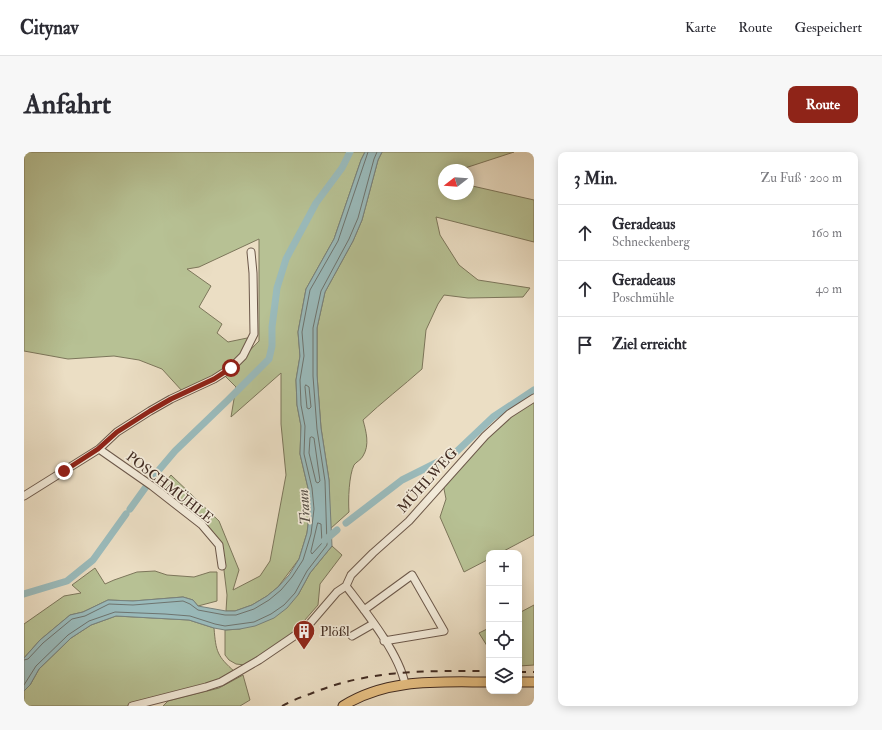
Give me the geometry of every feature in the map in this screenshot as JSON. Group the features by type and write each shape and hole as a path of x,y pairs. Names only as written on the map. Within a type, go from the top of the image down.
{"main road":[{"path":"343,706 360,696 371,692 405,684 486,682"},
{"path":"522,682 534,682"}],"street":[{"path":"24,496 98,449 117,432 171,399 214,379 231,368 243,356 254,334 254,272 251,252"},
{"name":"MÜHLWEG","path":"132,706 221,682 270,653 306,628 337,592 346,586 351,575 409,521 485,436 509,414 534,398"},
{"name":"POSCHMÜHLE","path":"98,449 152,486 202,525 219,545 222,566"},
{"path":"364,610 412,575 444,631 384,641"},
{"path":"346,586 374,624 399,665 405,684"},
{"path":"352,636 374,624"}],"green space":[{"path":"24,152 365,152 334,239 306,289 298,332 300,356 296,380 297,405 301,426 300,454 308,488 310,509 307,533 299,559 278,587 252,605 235,611 226,611 227,595 221,546 196,516 163,485 171,475 219,521 239,570 233,590 260,576 270,561 286,475 281,424 281,373 231,417 236,387 225,376 259,341 259,239 199,267 187,269 211,286 199,307 222,324 217,333 228,342 252,337 242,355 231,367 183,392 162,369 139,360 114,356 68,359 24,351"},
{"path":"382,152 514,152 474,165 438,164 438,200 474,200 474,186 534,200 534,242 436,217 440,235 459,265 478,280 530,288 523,297 468,298 444,295 438,304 426,330 422,369 363,420 367,443 365,452 352,469 349,488 349,512 330,529 329,480 321,428 317,375 317,328 325,292 353,241 362,220 378,160"},
{"path":"534,402 534,535 506,550 486,550 486,561 464,572 440,517 446,499 443,484 493,431 511,416"},
{"path":"332,546 342,555 320,584 318,605 297,629 270,650 245,665 236,664 229,660 225,655 225,630 240,629 298,595 310,573"},
{"path":"95,568 105,584 137,572 155,571 167,575 194,577 210,572 217,572 217,601 198,606 193,600 183,597 133,601 108,600 83,612 70,615 40,640 24,658 24,624 64,596 81,593 72,585"},
{"path":"534,605 534,665 522,666 522,611"},
{"path":"116,616 189,620 214,628 218,653 224,662 235,672 215,683 129,706 24,706 24,691 30,685 39,669 71,638 91,625"},
{"path":"486,630 486,644 479,633"},
{"path":"243,675 250,700 240,706 163,706 168,701 219,688"}],"water":[{"path":"365,152 382,152 378,160 362,220 353,241 325,292 317,328 317,375 321,428 329,480 332,546 310,573 298,595 287,608 274,618 255,626 225,630 189,620 116,616 91,625 71,638 39,669 30,685 24,691 24,658 40,640 70,615 83,612 108,600 133,601 183,597 193,600 198,606 226,611 235,611 252,605 267,596 289,575 299,559 307,533 310,509 308,488 300,454 301,426 297,405 296,380 300,356 298,332 306,289 334,239"}],"waterway":[{"path":"130,509 153,477 175,451 269,359 272,346 272,327 277,288 286,259 316,203 342,168 350,152"},
{"path":"346,523 402,480 454,454 493,417 534,390"},
{"path":"24,594 67,581 93,560 126,514"},
{"path":"324,541 337,530"}],"railway":[{"path":"282,706 332,686 376,676 398,673 486,671"},
{"path":"522,672 534,672"}],"place":[{"name":"Plößl","path":"304,650"}],"route":[{"path":"64,471 98,449 117,432 132,422 171,399 214,379 231,368"}],"water label":[{"name":"Traun","path":"304,507"}]}
